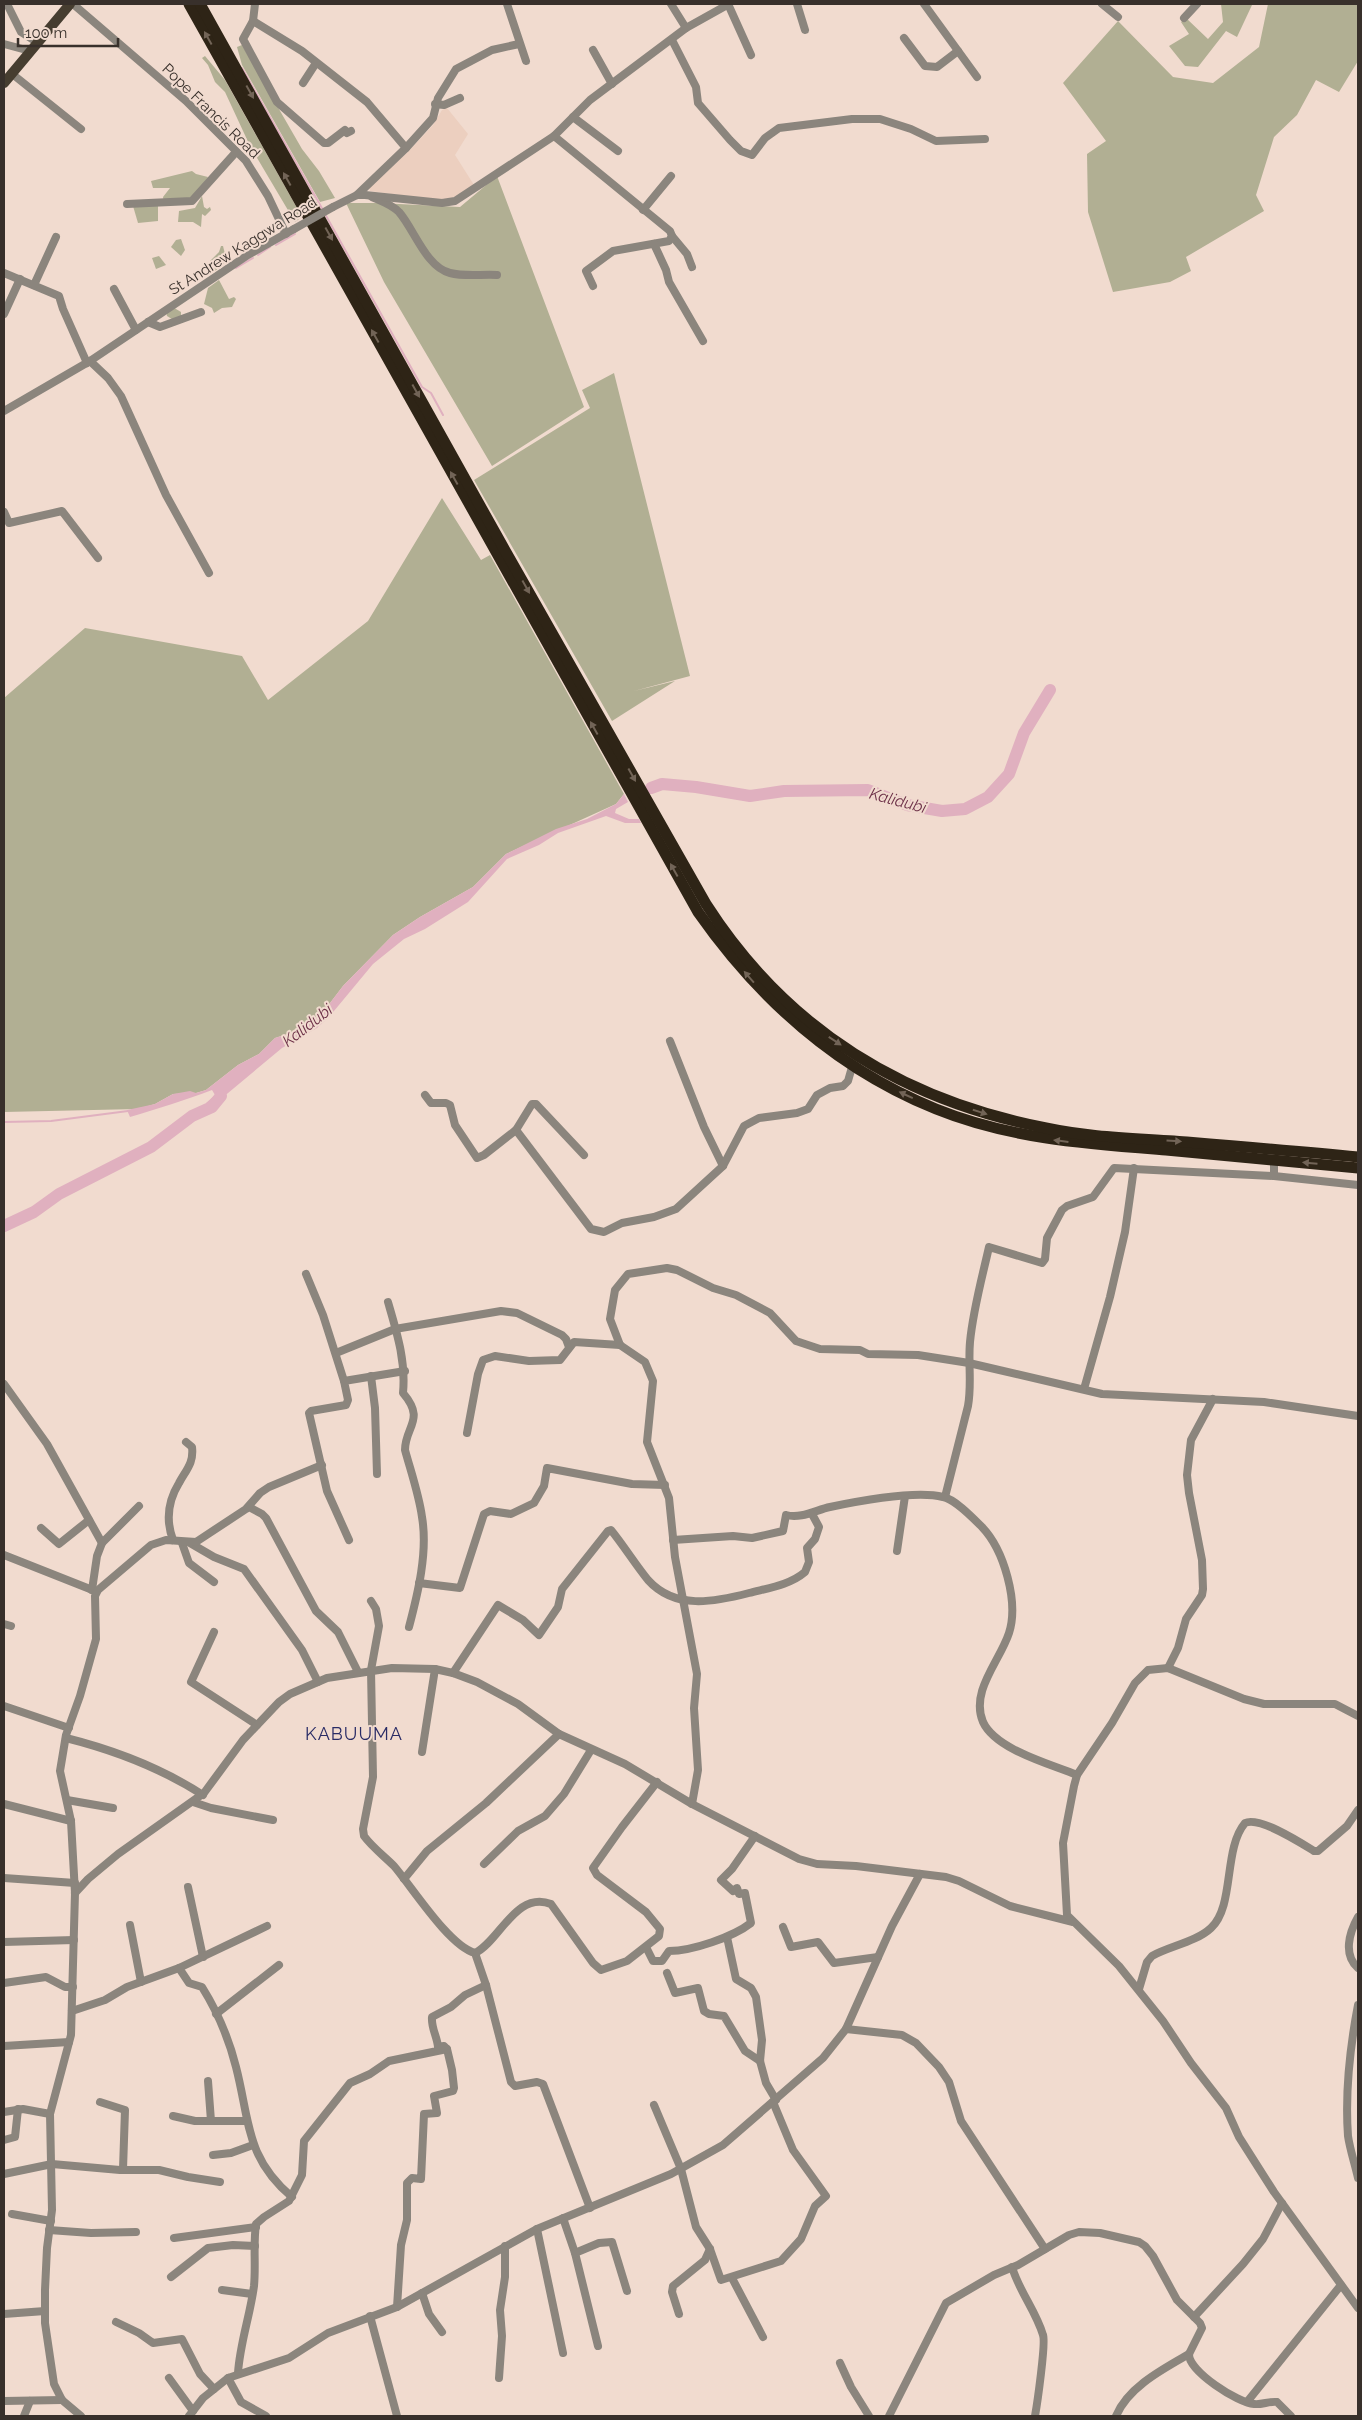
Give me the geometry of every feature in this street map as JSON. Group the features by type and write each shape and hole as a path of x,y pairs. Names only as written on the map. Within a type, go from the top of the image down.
{"highway":[{"path":"189,4 702,908 732,958 756,986 798,1026 852,1067 881,1084 936,1109 1017,1133 1083,1143 1358,1168"},
{"path":"200,4 499,548"},
{"path":"702,908 783,1000 818,1030 882,1070 938,1098 997,1117 1082,1134 1358,1157"}],"main road":[{"path":"4,83 72,4"}],"street":[{"path":"7,4 21,32 38,43"},
{"name":"Pope Francis Road","path":"72,4 186,101 236,152 254,173 286,234"},
{"path":"255,4 253,21 243,38 277,102 324,143 328,144 345,130 347,133 351,131"},
{"path":"506,4 526,61"},
{"path":"671,4 686,28"},
{"path":"361,195 442,203 455,201 554,136 590,100 686,28 728,4 751,55"},
{"path":"798,4 806,30"},
{"path":"924,4 977,77"},
{"path":"1102,4 1118,17"},
{"path":"1184,18 1197,4"},
{"path":"253,21 302,51 367,102 406,148"},
{"path":"904,38 925,66 937,67 958,51"},
{"path":"672,40 696,87 698,102 735,146 752,156 765,138 778,128 852,119 880,119 911,129 936,141 985,139"},
{"path":"4,44 30,51"},
{"name":"St Andrew Kaggwa Road","path":"4,411 88,362 248,255 333,207 361,195 432,118 435,104 456,69 492,50 519,44"},
{"path":"593,50 612,84"},
{"path":"303,83 316,63"},
{"path":"11,74 81,129"},
{"path":"435,104 444,105 460,98"},
{"path":"573,117 618,151"},
{"path":"554,136 670,231 687,254 692,267"},
{"path":"127,204 192,201 236,152"},
{"path":"643,210 671,176"},
{"path":"361,195 391,206 399,212 427,253 449,273 497,275"},
{"path":"593,286 586,271 606,255 613,251 669,241 672,236"},
{"path":"34,285 56,237"},
{"path":"654,244 666,270 669,282 703,341"},
{"path":"4,273 59,296 63,309 88,362 99,368 121,396 162,487 209,573"},
{"path":"4,314 20,280"},
{"path":"114,289 136,330"},
{"path":"148,322 160,328 200,312"},
{"path":"4,512 9,523 62,511 98,558"},
{"path":"670,1041 704,1127 723,1166"},
{"path":"516,1130 591,1229 604,1232 622,1223 654,1217 676,1209 723,1166 744,1126 760,1118 797,1113 808,1109 817,1095 830,1088 843,1086 848,1081 852,1067"},
{"path":"426,1095 431,1103 446,1103 450,1105 459,1133 477,1158 484,1155 516,1130 532,1104 536,1104 584,1155"},
{"path":"1274,1160 1274,1176"},
{"path":"945,1497 968,1406 971,1380 969,1363 970,1339 988,1247 1042,1263 1045,1259 1046,1238 1062,1210 1067,1206 1093,1197 1114,1168 1274,1176 1358,1185"},
{"path":"1084,1389 1110,1297 1125,1232 1134,1168"},
{"path":"620,1345 610,1320 615,1290 628,1274 667,1268 736,1295 770,1313 796,1341 820,1349 860,1350 868,1354 918,1355 969,1363 1102,1394 1283,1403 1358,1416"},
{"path":"306,1274 336,1353 348,1400 346,1405 309,1413 327,1491 349,1540"},
{"path":"388,1302 405,1371 403,1393 411,1403 414,1420 405,1444 405,1450 424,1532 419,1583 409,1627"},
{"path":"336,1353 395,1329 501,1311 516,1314 562,1335 569,1347"},
{"path":"467,1434 478,1374 483,1360 495,1356 529,1361 560,1360 563,1359 574,1342 620,1345 645,1362 653,1382 647,1442 665,1485 671,1510 673,1540 698,1674 694,1708 698,1770 692,1804"},
{"path":"344,1381 405,1371"},
{"path":"371,1376 375,1408 377,1474"},
{"path":"4,1384 47,1444 102,1542"},
{"path":"1168,1668 1178,1648 1183,1625 1202,1596 1202,1560 1187,1475 1191,1440 1213,1400"},
{"path":"173,1540 168,1523 170,1502 177,1485 189,1468 193,1454 192,1447 186,1442"},
{"path":"186,1543 202,1538 249,1507 260,1492 268,1487 322,1465"},
{"path":"419,1583 460,1588 484,1514 490,1512 512,1514 534,1503 544,1486 547,1468 632,1484 665,1485"},
{"path":"673,1540 733,1536 759,1537 783,1531 786,1515 812,1514 828,1508 894,1496 945,1497 970,1515 988,1534 998,1549 1007,1574 1010,1626 982,1691 980,1707 983,1722 1001,1742 1077,1775"},
{"path":"897,1551 905,1496"},
{"path":"81,2416 62,2400 54,2384 47,2341 45,2311 51,2221 52,2164 50,2114 69,2042 73,1987 75,1883 71,1821 60,1771 66,1738 96,1639 94,1591 102,1542 139,1506"},
{"path":"249,1507 266,1518 316,1611 338,1632 358,1672"},
{"path":"454,1673 498,1605 523,1620 540,1634 554,1614 562,1589 612,1530 650,1581 671,1595 685,1601 717,1601 782,1584 801,1576 808,1567 807,1548 815,1539 818,1527 812,1514"},
{"path":"42,1528 59,1544 89,1520"},
{"path":"94,1591 151,1544 173,1540 186,1543 244,1569 302,1650 318,1682"},
{"path":"186,1543 185,1558 214,1582"},
{"path":"4,1555 94,1591"},
{"path":"371,1601 376,1609 379,1626 371,1670 373,1777 363,1832 366,1839 404,1879 446,1930 464,1947 475,1954 486,1985 510,2082 515,2086 537,2082 542,2084 590,2208"},
{"path":"214,1632 191,1682 257,1725"},
{"path":"75,1893 88,1879 118,1854 203,1794 218,1777 243,1740 290,1694 318,1682 358,1672 392,1668 435,1669 454,1673 504,1695 560,1734 591,1750 625,1764 692,1804 799,1859 817,1864 856,1866 959,1881 1010,1906 1073,1922"},
{"path":"1358,1716 1335,1704 1264,1704 1244,1699 1168,1668 1148,1670 1135,1683 1112,1723 1077,1775 1066,1819 1063,1843 1067,1915 1101,1947 1139,1989 1174,2036 1191,2063 1226,2108 1239,2137 1282,2203 1358,2308"},
{"path":"422,1752 435,1669"},
{"path":"4,1706 69,1728"},
{"path":"404,1879 427,1851 486,1803 560,1734"},
{"path":"66,1738 98,1746 177,1778 203,1794"},
{"path":"484,1864 518,1831 545,1816 564,1794 591,1750"},
{"path":"475,1954 517,1911 531,1903 542,1902 550,1904 593,1963 601,1970 627,1961 659,1936 660,1929 646,1912 597,1875 594,1868 622,1827 657,1782"},
{"path":"67,1800 113,1808"},
{"path":"193,1802 211,1808 273,1820"},
{"path":"4,1804 71,1821"},
{"path":"1139,1989 1147,1962 1152,1956 1210,1930 1218,1921 1223,1911 1226,1884 1238,1833 1245,1823 1254,1822 1278,1831 1314,1851 1318,1851 1347,1826 1358,1810"},
{"path":"646,1948 653,1962 662,1961 669,1951 684,1950 727,1937 749,1924 751,1918 745,1894 738,1894 737,1888 733,1891 721,1880 732,1870 755,1836"},
{"path":"168,2378 191,2414 214,2389 228,2378 238,2373 288,2358 328,2334 370,2316 397,2308 537,2229 681,2169 723,2146 823,2058 846,2029 900,1909 920,1874"},
{"path":"4,1878 75,1883"},
{"path":"188,1887 203,1957"},
{"path":"1358,1917 1349,1941 1348,1953 1352,1963 1358,1968"},
{"path":"130,1925 141,1982"},
{"path":"72,2011 105,2000 141,1982 179,1968 267,1926"},
{"path":"783,1927 791,1947 818,1942 834,1963 878,1957"},
{"path":"654,2106 681,2169 696,2227 710,2249 720,2280 776,2264 786,2258 801,2239 815,2206 826,2196 793,2150 766,2082 760,2061 762,2040 756,1997 751,1988 736,1979 727,1937"},
{"path":"4,1942 74,1940"},
{"path":"216,2014 279,1965"},
{"path":"179,1968 189,1983 202,1987 216,2014 236,2067 253,2145 267,2172 292,2197"},
{"path":"667,1973 675,1993 698,1988 704,2011 709,2014 724,2016 745,2051 760,2061"},
{"path":"4,1983 46,1977 65,1987 73,1987"},
{"path":"397,2308 401,2245 407,2220 407,2183 412,2178 421,2179 424,2114 437,2113 434,2096 452,2091 454,2088 447,2049 444,2046 438,2047 438,2040 431,2026 432,2017 451,2007 465,1995 486,1985"},
{"path":"1358,2005 1348,2136 1358,2178"},
{"path":"846,2029 902,2035 916,2043 939,2067 948,2082 961,2121 1045,2249"},
{"path":"4,2046 69,2042"},
{"path":"238,2373 240,2349 252,2294 256,2227 260,2220 286,2204 292,2197 302,2175 304,2140 350,2083 370,2074 389,2061 447,2049"},
{"path":"208,2081 211,2122"},
{"path":"100,2102 125,2110 123,2169"},
{"path":"4,2112 18,2109 50,2114"},
{"path":"4,2140 15,2137 18,2109"},
{"path":"173,2116 211,2122 247,2121"},
{"path":"213,2155 231,2153 253,2145"},
{"path":"4,2174 52,2164 159,2170 220,2182"},
{"path":"1194,2317 1243,2264 1263,2238 1282,2203"},
{"path":"12,2214 51,2221"},
{"path":"563,2218 575,2253 598,2346"},
{"path":"174,2238 256,2227"},
{"path":"537,2229 563,2353"},
{"path":"50,2230 92,2233 136,2232"},
{"path":"889,2416 946,2304 994,2275 1069,2235 1079,2232 1100,2233 1139,2242 1153,2256 1177,2300 1202,2328 1189,2354 1149,2378 1122,2404 1116,2416"},
{"path":"575,2253 599,2243 612,2242 628,2291"},
{"path":"171,2277 208,2248 233,2245 255,2246"},
{"path":"500,2378 502,2336 500,2310 505,2277 505,2246"},
{"path":"679,2314 674,2299 673,2286 705,2260 710,2249"},
{"path":"1012,2267 1017,2283 1036,2318 1044,2341 1035,2416"},
{"path":"732,2278 763,2337"},
{"path":"1247,2402 1341,2284"},
{"path":"222,2290 252,2294"},
{"path":"422,2293 429,2314 442,2332"},
{"path":"4,2314 45,2311"},
{"path":"370,2316 397,2416"},
{"path":"116,2322 139,2332 153,2343 182,2339 200,2374 214,2389"},
{"path":"1189,2354 1192,2364 1237,2400 1277,2402 1291,2416"},
{"path":"840,2363 851,2388 869,2416"},
{"path":"228,2378 241,2402 266,2416"},
{"path":"4,2401 62,2400"},
{"path":"24,2416 30,2401"}],"shaded area":[{"path":"1221,4 1252,5 1237,37 1226,31 1198,67 1185,66 1169,46 1189,34 1181,22 1186,18 1208,39 1223,22"},
{"path":"1268,4 1358,4 1358,61 1339,92 1316,80 1297,115 1274,137 1256,195 1264,211 1186,257 1191,271 1170,282 1113,292 1088,212 1087,154 1106,141 1063,83 1118,21 1173,77 1213,83 1259,47"},
{"path":"242,45 302,149 319,171 335,198 320,202 242,65 237,47"},
{"path":"205,56 225,80 302,217 295,222 250,146 225,92 215,82 208,65 202,58"},
{"path":"447,108 468,134 455,155 474,185 461,195 441,201 370,191 369,188 409,151 433,125 442,110"},
{"path":"192,171 208,177 192,201 164,203 163,197 170,188 153,188 151,181"},
{"path":"497,176 584,407 492,466 384,282 346,203 460,207"},
{"path":"202,196 204,207 207,209 210,207 211,210 205,216 202,214 201,227 193,222 178,222 179,211 195,208"},
{"path":"133,206 158,206 158,221 138,223"},
{"path":"181,239 185,250 181,256 171,247 176,240"},
{"path":"221,246 223,246 225,254 229,256 229,259 215,271 211,267 210,261 219,252"},
{"path":"159,256 166,265 156,269 152,258"},
{"path":"219,280 229,299 234,297 236,299 232,307 222,308 214,313 212,308 204,304 208,288"},
{"path":"171,306 181,312 181,318 175,321 167,316 166,310"},
{"path":"614,373 690,676 634,691 675,681 612,721 474,480 590,408 582,390"},
{"path":"442,498 481,560 490,555 624,794 616,804 506,854 473,887 420,917 393,935 343,986 327,1007 303,1029 275,1038 259,1054 238,1065 206,1090 196,1093 173,1094 155,1104 138,1109 4,1112 4,698 85,628 242,656 268,700 368,621"},
{"path":"624,794 628,802 616,809 615,813 629,819 639,819 641,823 625,823 606,816 558,833 539,845 507,859 468,902 425,929 404,939 373,964 329,1017 317,1028 282,1048 210,1108 206,1103 215,1095 212,1090 130,1117 127,1110 155,1104 173,1094 190,1091 196,1093 206,1090 238,1065 259,1054 275,1038 303,1029 327,1007 343,986 393,935 420,917 473,887 506,854 556,829 587,819 616,804"}],"waterway":[{"path":"242,68 323,210"},
{"path":"325,214 422,387 431,393 443,415"},
{"path":"276,245 295,234"},
{"path":"258,255 270,247"},
{"path":"236,268 253,258"},
{"name":"Kalidubi","path":"651,788 662,784 696,787 750,796 784,791 868,790 907,805 942,811 965,809 988,797 1009,774 1024,733 1050,690"},
{"name":"Kalidubi","path":"4,1226 34,1212 59,1194 151,1147 192,1116 212,1107 221,1096"},
{"path":"4,1122 51,1121 128,1111"}],"district":[{"name":"KABUUMA","path":"354,1734"}]}
